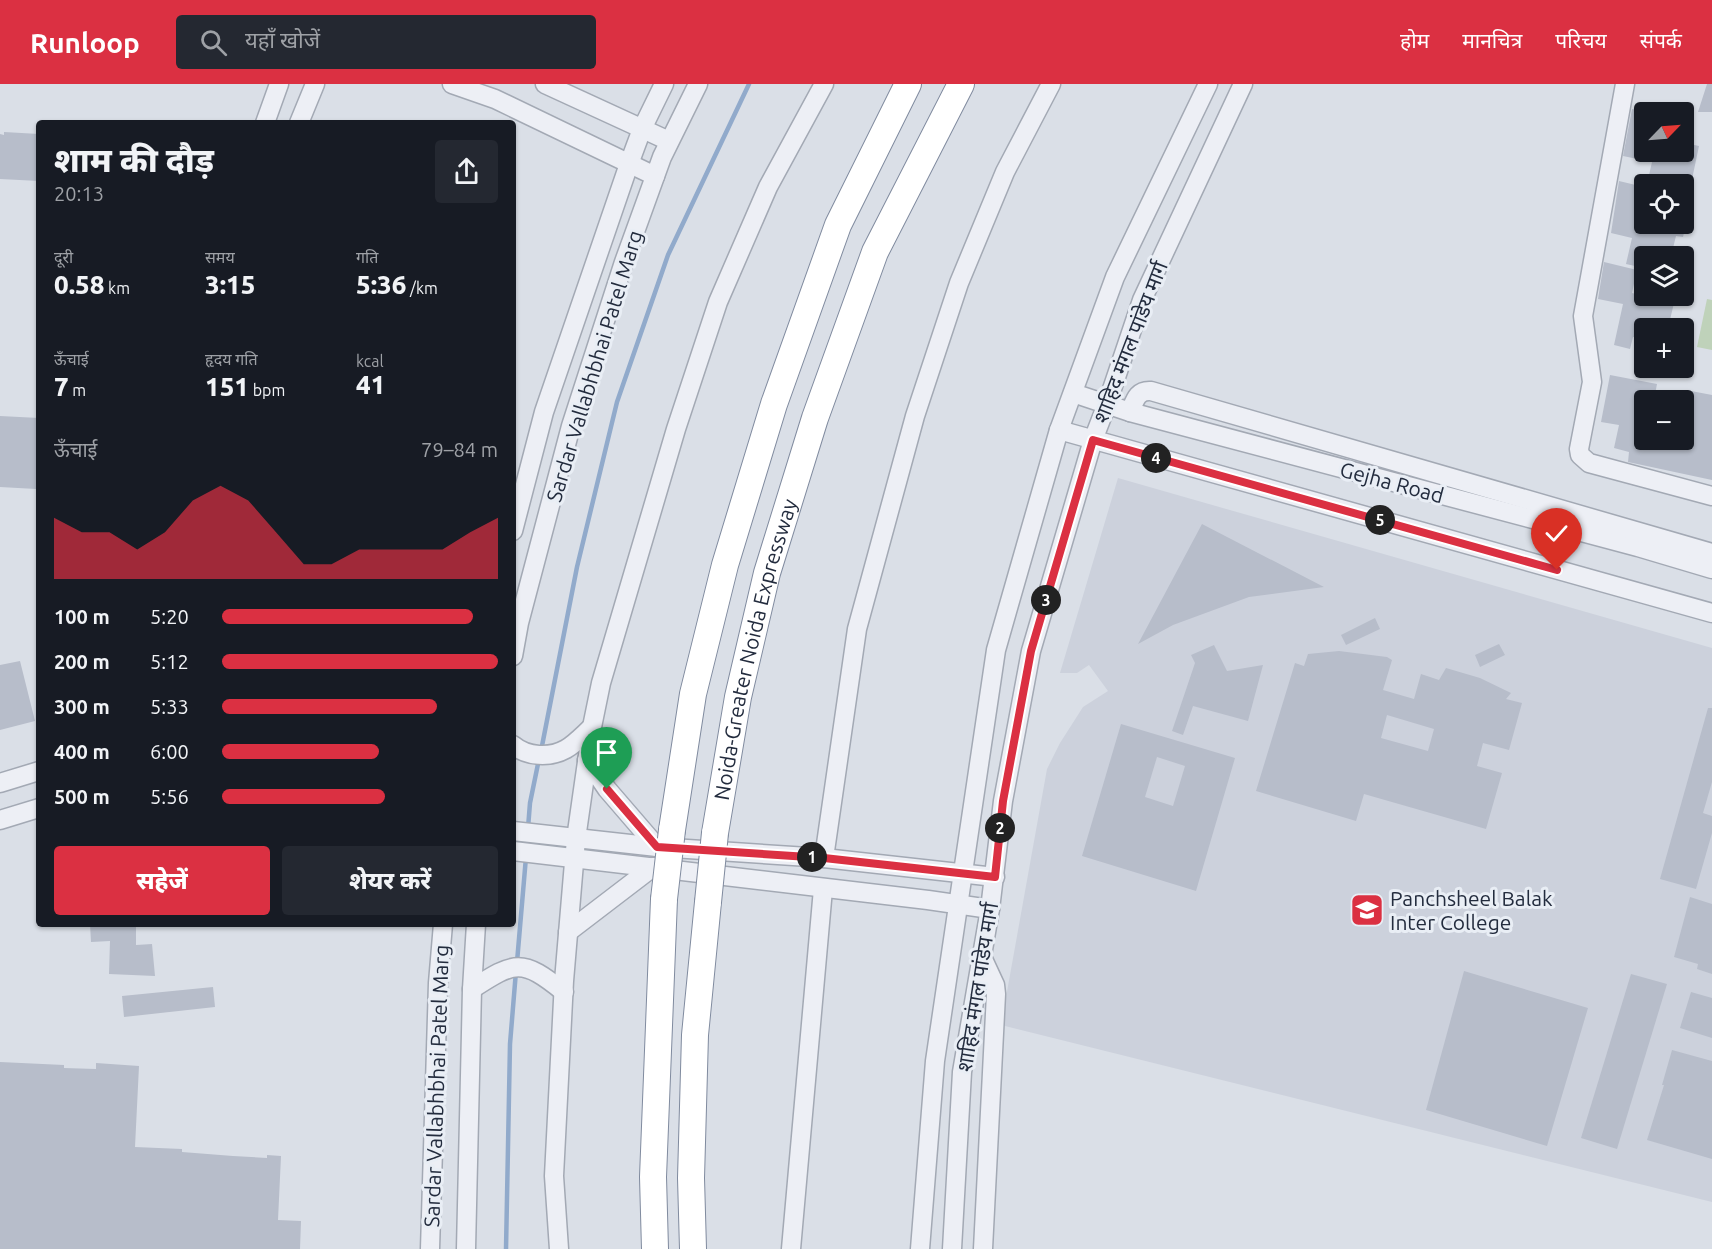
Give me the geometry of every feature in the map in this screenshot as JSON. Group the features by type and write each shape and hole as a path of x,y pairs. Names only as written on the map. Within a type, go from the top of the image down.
{"highway":[{"name":"Noida-Greater Noida Expressway","path":"655,1249 653,1165 664,899 664,838 693,694 725,565 774,404 838,225 908,84"},
{"name":"Noida-Greater Noida Expressway","path":"693,1249 691,1178 695,1035 715,833 738,697 767,573 815,417 875,252 961,84"}],"street":[{"path":"266,120 279,84"},
{"path":"300,120 315,84"},
{"path":"452,84 495,99 655,176"},
{"path":"545,84 669,141"},
{"name":"Sardar Vallabhbhai Patel Marg","path":"516,519 544,412 629,164 642,129 664,84"},
{"name":"Sardar Vallabhbhai Patel Marg","path":"516,640 571,426 624,262 669,141 698,84"},
{"path":"559,1249 554,1176 568,932 576,839 592,727 601,683 676,429 718,302 768,187 824,84"},
{"path":"824,858 857,629 915,416 959,283 1005,172 1051,84"},
{"path":"920,1249 935,1061 996,650 1059,430 1115,277 1208,84"},
{"name":"शाहिद मंगल पांडेय मार्ग","path":"952,1249 963,1072 995,877 1003,801 1031,651 1093,440 1142,300 1243,84"},
{"path":"1625,84 1583,316 1592,382 1579,449 1580,455 1589,463 1712,496"},
{"path":"1130,412 1140,392 1151,391 1712,553"},
{"name":"Gejha Road","path":"1073,393 1130,412 1638,547 1712,569"},
{"name":"Gejha Road","path":"1059,430 1712,613"},
{"path":"1446,496 1452,478"},
{"path":"518,748 546,756 566,749 592,727"},
{"path":"587,760 607,789 664,838"},
{"path":"0,783 36,772"},
{"path":"0,820 36,809"},
{"path":"516,831 576,839 664,838 995,877"},
{"path":"516,851 990,909"},
{"path":"568,932 653,867"},
{"path":"791,1249 823,889"},
{"name":"Sardar Vallabhbhai Patel Marg","path":"430,1249 438,983 443,927"},
{"name":"Sardar Vallabhbhai Patel Marg","path":"466,1249 471,989 476,927"},
{"path":"982,957 995,985 996,994 983,1249"},
{"path":"471,989 499,971 524,966 542,974 564,992"}],"shaded area":[{"name":"Panchsheel Balak Inter College","path":"1118,478 1712,648 1712,1202 1001,1025 1047,769 1060,743 1083,707 1108,691 1089,665 1077,673 1060,673"}],"green space":[{"path":"1707,299 1712,300 1712,350 1697,347"}],"building":[{"path":"1707,84 1712,84 1712,112 1698,112"},
{"path":"1632,109 1634,109 1634,158 1623,156"},
{"path":"4,132 36,134 36,181 0,179 0,134 4,135"},
{"path":"1694,145 1699,146 1693,174 1649,174 1652,162 1694,162"},
{"path":"1619,181 1634,185 1634,234 1684,234 1683,237 1676,236 1674,246 1634,246 1634,266 1626,264 1632,238 1611,233"},
{"path":"1604,262 1634,269 1632,293 1634,293 1634,306 1673,306 1670,318 1634,318 1634,337 1630,349 1614,345 1623,304 1598,299"},
{"path":"1610,375 1657,384 1656,390 1634,390 1634,450 1694,450 1694,392 1712,395 1712,480 1628,462 1629,452 1614,448 1619,425 1601,422"},
{"path":"0,416 36,418 36,489 0,487"},
{"path":"1202,524 1324,587 1249,597 1173,625 1138,644"},
{"path":"1375,618 1380,629 1346,645 1341,635"},
{"path":"1499,644 1505,655 1480,667 1475,655"},
{"path":"1214,645 1227,671 1263,665 1248,721 1193,706 1183,735 1172,731 1195,663 1191,655"},
{"path":"1339,651 1387,657 1392,660 1383,690 1414,699 1421,674 1439,680 1446,668 1480,678 1511,693 1506,699 1522,703 1509,750 1483,743 1477,766 1502,773 1486,829 1364,794 1356,821 1256,791 1295,663 1304,666 1308,654","holes":["1387,715 1434,729 1428,751 1381,738"]},
{"path":"20,661 35,721 0,730 0,665"},
{"path":"1708,708 1712,708 1712,782 1703,813 1712,816 1712,833 1696,889 1660,879"},
{"path":"1121,724 1235,758 1196,891 1082,856","holes":["1157,757 1185,766 1173,806 1145,797"]},
{"path":"1690,897 1712,904 1712,974 1697,969 1698,964 1674,957"},
{"path":"90,927 136,927 136,945 152,944 155,976 109,974 110,941 91,942"},
{"path":"1464,971 1588,1008 1547,1146 1426,1110"},
{"path":"1631,974 1667,984 1617,1149 1581,1138"},
{"path":"213,987 215,1007 124,1017 122,996"},
{"path":"1691,992 1712,998 1712,1038 1680,1028"},
{"path":"1672,1050 1712,1061 1712,1159 1647,1140"},
{"path":"0,1062 96,1069 96,1063 139,1066 135,1147 182,1149 182,1152 233,1156 267,1158 267,1155 281,1156 278,1220 301,1221 300,1249 0,1249"}],"waterway":[{"path":"541,751 577,567 617,402 668,255 749,84"},
{"path":"528,828 530,803 539,759"},
{"path":"517,962 526,857"},
{"path":"506,1249 510,1044 516,971"}],"place":[{"name":"Panchsheel Balak Inter College","path":"1367,910"}],"route":[{"path":"607,789 657,847 824,858 995,877 1003,801 1031,651 1093,440 1557,570"}]}
